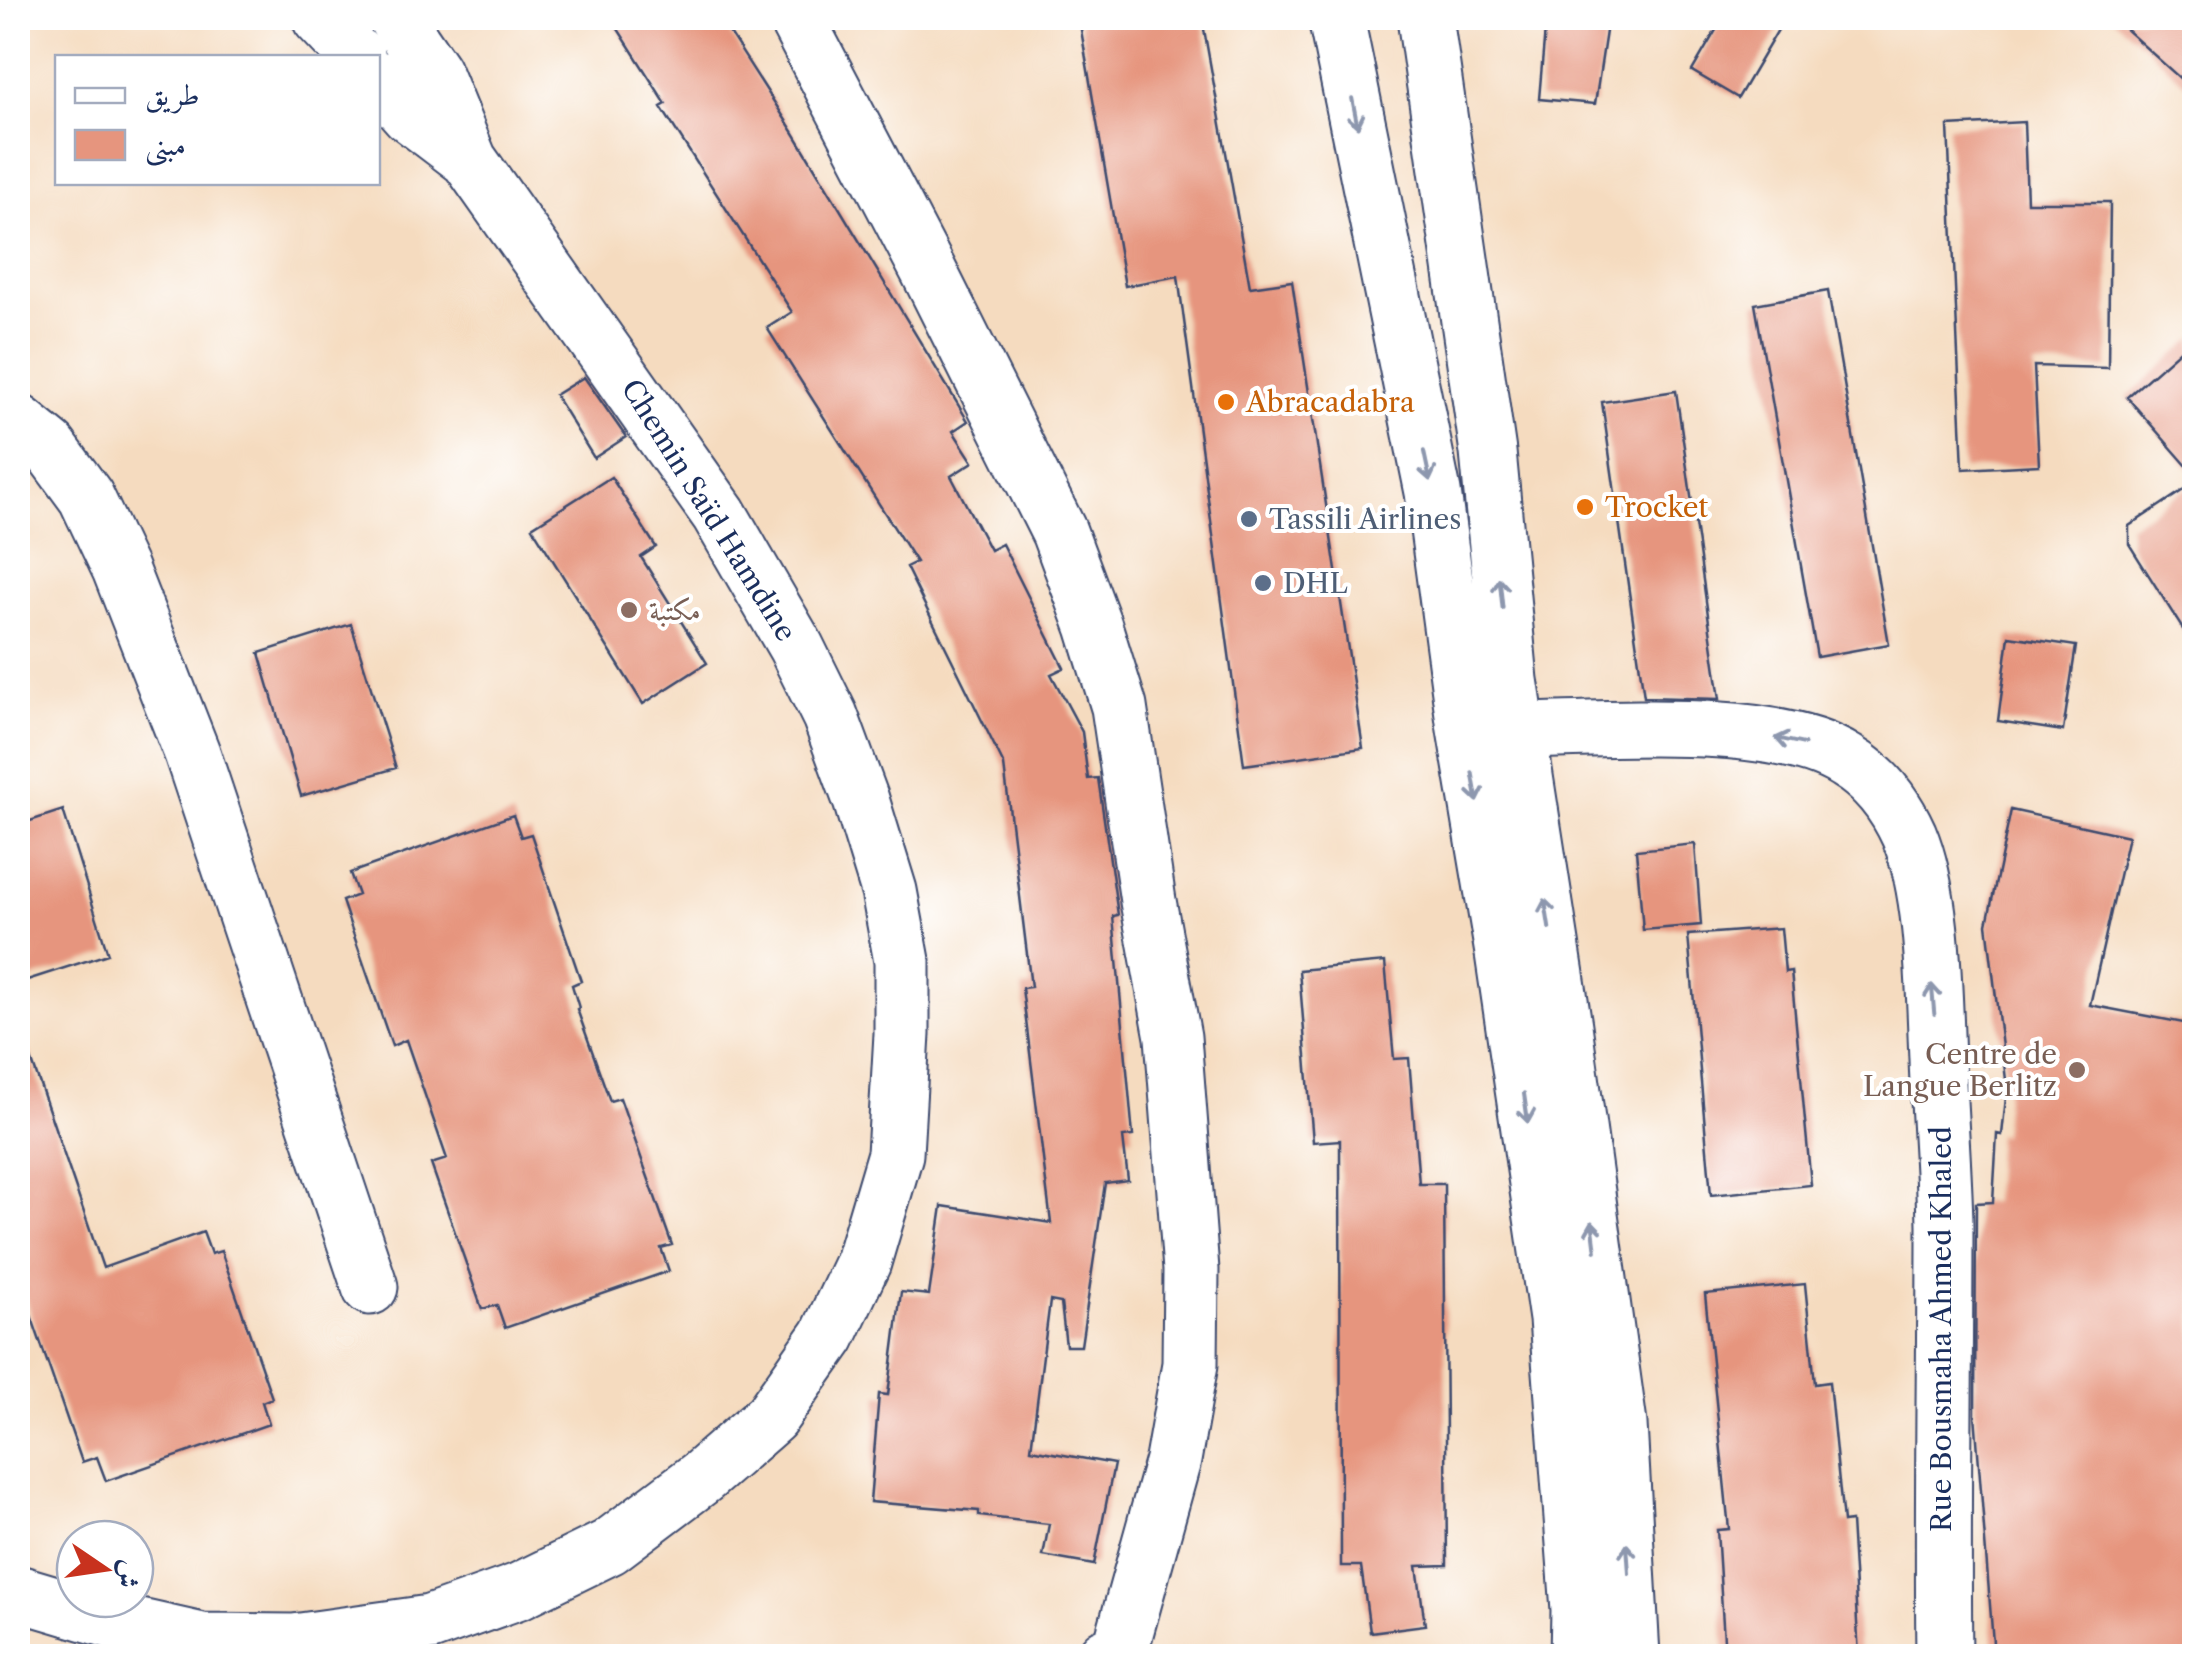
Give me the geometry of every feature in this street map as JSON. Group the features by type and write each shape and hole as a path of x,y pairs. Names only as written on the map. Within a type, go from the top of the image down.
{"main road":[{"path":"320,18 355,55"},
{"path":"396,18 433,72 470,160"},
{"path":"796,18 1050,515 1094,626 1119,708 1173,1037 1191,1270 1190,1364 1173,1460 1120,1652 1106,1656"},
{"path":"1336,18 1433,492 1465,729 1509,992 1557,1320 1578,1656"},
{"path":"1425,18 1488,452 1510,680 1586,1174 1618,1424 1632,1656"},
{"path":"380,81 409,114 470,160"},
{"name":"Chemin Saïd Hamdine","path":"18,1593 109,1620 202,1641 294,1642 430,1623 520,1591 610,1546 702,1477 771,1418 828,1336 863,1262 895,1154 902,961 889,891 862,800 830,716 796,647 718,514 470,160"},
{"path":"18,422 50,448 86,498 120,568 192,754 370,1287"},
{"name":"Rue Bousmaha Ahmed Khaled","path":"1518,732 1686,728 1799,742 1846,760 1887,795 1910,836 1924,892 1944,1203 1944,1656"}],"building":[{"path":"611,18 720,18 968,421 953,431 973,462 951,476 990,550 1002,544 1064,668 1051,674 1082,732 1088,779 1098,778 1118,915 1113,916 1133,1136 1123,1137 1128,1180 1105,1183 1081,1346 1066,1346 1061,1303 1050,1301 1031,1449 1114,1464 1094,1565 1043,1556 1049,1524 979,1516 979,1511 870,1502 879,1394 888,1395 901,1292 929,1295 942,1206 1051,1223 1022,988 1031,987 1004,765 906,567 916,562 767,328 792,312 661,107 666,104"},
{"path":"1079,18 1202,18 1250,287 1292,281 1363,748 1244,765 1178,276 1125,286"},
{"path":"1546,18 1608,18 1595,104 1539,99"},
{"path":"1723,18 1785,18 1738,98 1692,71"},
{"path":"2113,18 2194,18 2194,91"},
{"path":"2024,122 2027,202 2110,202 2108,368 2034,366 2039,465 1963,469 1948,126"},
{"path":"1828,291 1889,644 1817,657 1755,304"},
{"path":"2194,338 2194,474 2127,397"},
{"path":"584,377 626,437 594,458 555,395"},
{"path":"1676,391 1720,699 1644,697 1602,402"},
{"name":"مكتبة","path":"611,477 656,547 641,557 707,663 643,704 532,527"},
{"path":"2194,483 2194,647 2129,544 2129,526"},
{"path":"351,624 396,768 301,796 259,653"},
{"path":"2009,636 2076,646 2063,731 1998,721"},
{"path":"63,810 108,954 18,983 18,825"},
{"path":"2011,810 2128,836 2090,1005 2194,1025 2194,1656 1994,1656 1975,1414 1976,1203 1993,1202 1997,1134 2002,1135 2007,1088 1987,924"},
{"path":"513,815 521,837 531,834 581,981 572,985 577,1009 610,1101 620,1098 672,1245 661,1248 669,1271 505,1328 497,1305 482,1309 431,1164 447,1159 406,1040 392,1046 342,901 358,895 350,873"},
{"path":"1695,844 1701,925 1643,930 1636,850"},
{"path":"1781,928 1785,972 1791,971 1811,1185 1711,1195 1688,935"},
{"path":"1385,962 1394,1059 1409,1058 1419,1184 1444,1184 1447,1565 1417,1566 1425,1625 1370,1632 1361,1566 1341,1566 1340,1140 1313,1142 1299,970"},
{"path":"25,1041 103,1268 203,1232 211,1254 221,1251 272,1398 262,1402 269,1424 106,1481 97,1457 82,1462 18,1278 18,1043"},
{"path":"1805,1284 1815,1384 1829,1382 1843,1522 1851,1521 1859,1656 1725,1656 1717,1530 1729,1529 1705,1294"}],"place":[{"name":"Abracadabra","path":"1226,402"},
{"name":"Trocket","path":"1585,507"},
{"name":"Tassili Airlines","path":"1249,519"},
{"name":"DHL","path":"1263,583"},
{"name":"مكتبة","path":"629,610"},
{"name":"Centre de Langue Berlitz","path":"2077,1070"}]}
